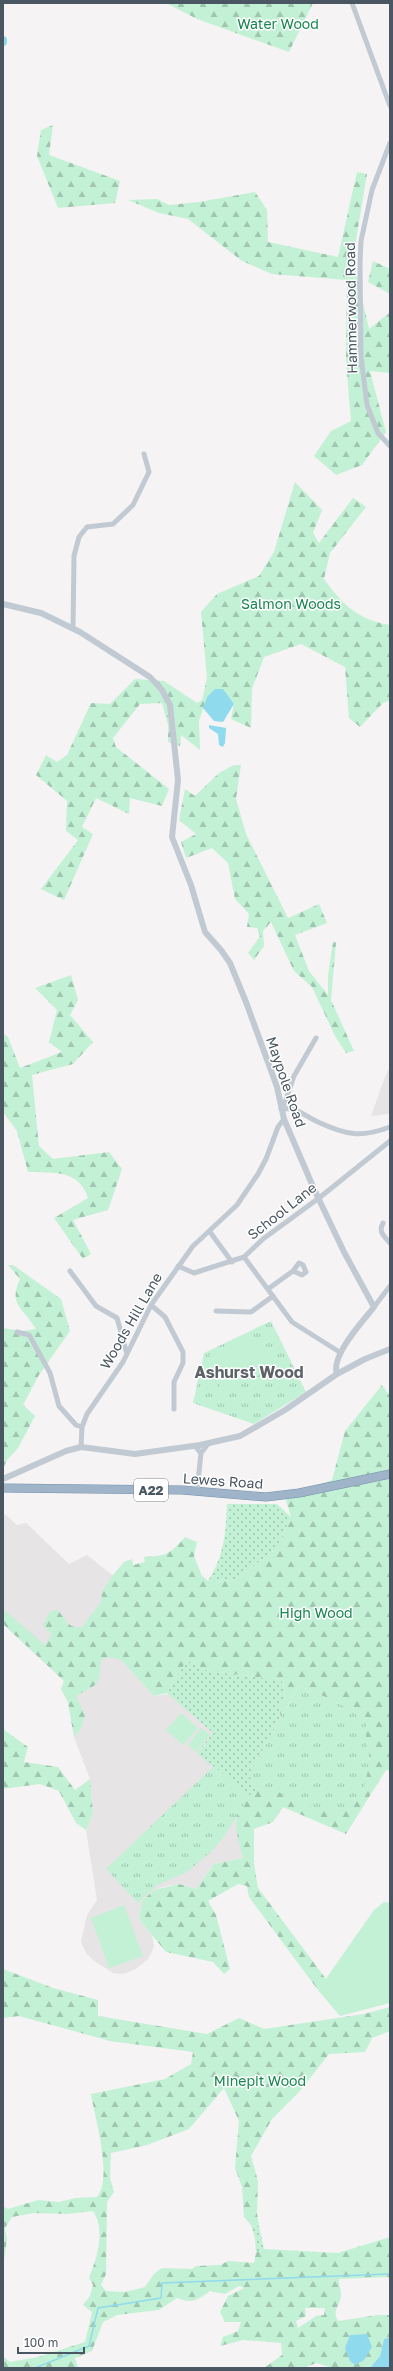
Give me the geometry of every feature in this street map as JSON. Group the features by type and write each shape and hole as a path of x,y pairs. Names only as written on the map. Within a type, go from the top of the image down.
{"highway":[{"name":"Lewes Road","path":"3,1488 197,1491 266,1497 299,1493 390,1474"}],"street":[{"path":"352,3 390,106"},
{"name":"Hammerwood Road","path":"390,143 372,190 361,240 360,263 361,356 367,405 378,434 390,446"},
{"path":"73,628 74,562 79,537 87,527 113,524 133,505 148,472 144,454"},
{"name":"Maypole Road","path":"3,604 41,613 73,628 150,677 162,690 170,705 178,780 172,837 183,863 205,932 230,963 246,1002 277,1087 284,1119 344,1252 374,1307"},
{"path":"316,1038 294,1076 282,1108 296,1110 318,1122 357,1135 378,1132 390,1127"},
{"name":"Woods Hill Lane","path":"82,1448 82,1428 96,1400 127,1354 151,1305 193,1246 210,1232 235,1207 258,1174 266,1159 278,1127 284,1119"},
{"name":"School Lane","path":"178,1266 194,1273 244,1257 263,1239 319,1198 390,1141"},
{"path":"383,1223 380,1228 390,1243"},
{"path":"210,1232 232,1262"},
{"path":"244,1257 292,1322 341,1353"},
{"path":"70,1271 96,1306 117,1318 127,1354"},
{"path":"268,1289 293,1271"},
{"path":"337,1374 336,1362 341,1353 390,1286"},
{"path":"216,1310 251,1312 273,1296"},
{"path":"151,1305 165,1317 183,1352 183,1362 174,1382 174,1409"},
{"path":"17,1332 29,1335 35,1343 50,1373 60,1406 76,1425 82,1428"},
{"path":"3,1479 66,1451 82,1448 135,1454 208,1444 240,1436 258,1428 337,1374 365,1358 390,1349"},
{"path":"197,1491 201,1453 208,1444"},
{"path":"195,1446 201,1453"}],"shaded area":[{"path":"390,1066 390,1114 371,1116 385,1077"},
{"path":"5,1514 17,1525 26,1523 69,1564 87,1555 120,1581 121,1660 154,1696 282,1680 290,1798 236,1824 243,1858 214,1864 196,1889 179,1884 166,1886 154,1890 142,1901 139,1919 152,1935 154,1947 148,1959 136,1969 123,1974 113,1973 94,1961 86,1953 81,1942 87,1915 97,1900 86,1830 93,1813 90,1779 74,1737 68,1702 61,1689 64,1681 3,1624 3,1517"}],"green space":[{"name":"Water Wood","path":"166,3 313,3 289,52 197,19"},
{"path":"53,125 49,155 120,181 115,203 58,208 37,156 41,130"},
{"path":"357,172 367,174 355,246 355,266 369,329 390,312 390,373 370,371 386,432 362,465 336,475 314,456 331,431 351,421 346,361 347,280 272,274 242,261 188,219 159,213 128,200 157,199 169,205 199,202 255,192 267,210 268,242 338,257"},
{"path":"373,261 390,269 390,294 368,282"},
{"name":"Salmon Woods","path":"295,482 322,510 313,533 319,543 353,498 366,507 330,553 324,579 337,596 352,610 379,623 390,625 390,700 383,703 360,727 349,718 345,667 301,644 264,657 252,689 251,728 231,719 234,704 207,697 199,721 200,750 181,735 180,746 168,742 168,725 162,703 140,704 113,738 116,747 169,789 162,806 130,798 129,814 96,798 82,827 93,834 64,900 41,889 78,840 66,831 67,801 36,775 46,755 57,762 67,755 91,703 110,704 135,679 164,681 197,703 202,700 207,678 201,612 217,594 259,576 274,552"},
{"path":"234,765 241,765 236,799 246,834 288,918 319,904 327,923 295,935 309,971 328,995 328,976 333,941 336,943 331,1000 354,1051 346,1053 335,1036 312,987 294,971 271,922 263,931 264,946 254,960 248,953 260,936 257,928 247,927 249,914 235,899 228,863 212,848 186,858 181,842 196,834 179,820 185,789 195,796 219,773"},
{"path":"71,975 78,1000 70,1015 93,1042 73,1064 32,1075 39,1146 53,1159 109,1152 122,1169 108,1210 73,1220 91,1254 83,1259 54,1218 88,1198 84,1189 72,1177 64,1174 28,1172 17,1131 3,1112 3,1033 8,1037 20,1068 62,1052 49,1042 57,1010 35,988"},
{"path":"8,1265 13,1265 61,1299 70,1331 39,1375 23,1405 35,1416 18,1448 7,1460 3,1469 3,1328 22,1331 36,1329 22,1311 16,1300 17,1287 20,1279"},
{"path":"271,1321 306,1392 254,1424 193,1403 204,1353"},
{"path":"263,1336 274,1370 220,1388 209,1354"},
{"name":"High Wood","path":"382,1385 390,1396 390,1771 386,1770 346,1834 283,1807 273,1822 254,1829 254,1864 258,1888 326,1979 318,1990 249,1897 247,1886 238,1884 208,1901 216,1915 230,1969 224,1974 213,1962 166,1952 139,1919 142,1901 154,1890 179,1884 196,1889 214,1864 243,1858 237,1833 236,1818 246,1799 257,1790 270,1788 290,1798 370,1761 366,1739 366,1718 330,1699 299,1686 281,1717 279,1708 285,1696 282,1680 208,1671 187,1660 167,1693 154,1696 121,1660 108,1657 101,1660 98,1680 96,1683 89,1689 76,1696 85,1715 81,1729 74,1737 68,1702 61,1689 64,1681 3,1624 3,1609 45,1645 52,1634 43,1626 49,1612 57,1610 70,1625 82,1627 101,1602 102,1592 112,1576 124,1562 132,1559 133,1565 145,1562 144,1557 158,1556 168,1553 172,1551 185,1537 197,1542 194,1556 202,1576 208,1581 217,1582 237,1579 277,1548 291,1517 285,1497 332,1480 345,1431"},
{"path":"227,1504 277,1504 291,1517 277,1548 237,1579 217,1582 208,1581 221,1553 226,1525"},
{"path":"187,1660 208,1671 282,1680 285,1696 279,1708 281,1717 249,1774 256,1790 248,1797 197,1753 213,1733 167,1693"},
{"path":"299,1686 330,1699 366,1718 366,1739 370,1761 364,1788 353,1801 341,1810 331,1812 308,1806 270,1788 256,1790 249,1774"},
{"path":"181,1713 198,1728 183,1745 166,1730"},
{"path":"201,1728 210,1735 196,1752 188,1745"},
{"path":"3,1729 28,1747 24,1762 58,1767 75,1790 90,1779 93,1813 86,1830 76,1823 59,1791 40,1784 3,1789"},
{"path":"214,1766 248,1797 225,1835 213,1850 187,1872 157,1885 138,1903 106,1869"},
{"path":"384,1902 390,1903 390,2003 340,2016 318,1990 374,1910"},
{"path":"124,1905 143,1956 109,1968 91,1918"},
{"name":"Minepit Wood","path":"3,1969 53,1988 98,2000 98,2016 207,2034 239,2018 264,2029 364,2014 390,2007 390,2031 372,2038 365,2052 329,2054 299,2092 272,2119 251,2156 258,2181 257,2213 259,2226 251,2225 244,2217 242,2187 235,2168 239,2121 224,2088 189,2129 147,2145 111,2153 110,2178 114,2192 107,2202 106,2274 101,2285 106,2291 125,2292 145,2287 154,2274 162,2268 192,2269 196,2266 220,2265 228,2261 254,2263 256,2252 264,2249 338,2253 390,2237 390,2277 339,2279 341,2297 336,2309 336,2317 338,2321 378,2315 390,2315 390,2337 384,2339 380,2356 370,2368 332,2368 317,2363 303,2368 264,2368 282,2355 281,2343 243,2340 220,2346 223,2337 238,2331 241,2322 225,2322 220,2312 228,2296 244,2288 239,2286 225,2294 210,2291 202,2297 190,2301 177,2298 159,2310 117,2315 103,2322 92,2351 75,2358 78,2368 3,2368 3,2356 10,2362 38,2357 85,2342 92,2312 83,2305 90,2296 93,2285 89,2278 95,2262 100,2235 97,2219 93,2211 67,2214 34,2213 12,2217 5,2228 7,2239 3,2267 3,2206 8,2209 38,2200 59,2202 76,2198 97,2197 102,2188 103,2162 102,2147 91,2094 165,2079 191,2064 193,2052 110,2041 19,2016 3,2018","holes":["305,2308 325,2308 324,2315 316,2316 298,2328 296,2321 306,2316"]},
{"path":"251,2225 259,2226 264,2249 256,2252 255,2238"}],"water":[{"path":"215,689 223,689 234,704 223,722 214,721 203,708 207,697"},
{"path":"209,725 226,728 225,743 223,747 219,745 218,734 209,728"},
{"path":"367,2334 372,2347 364,2360 355,2365 350,2361 345,2348 350,2335"},
{"path":"390,2337 390,2368 370,2368 380,2356 384,2339"}],"waterway":[{"path":"35,2368 89,2346 98,2308 161,2298 162,2283 390,2274"}],"district":[{"name":"Ashurst Wood","path":"249,1372"}]}
